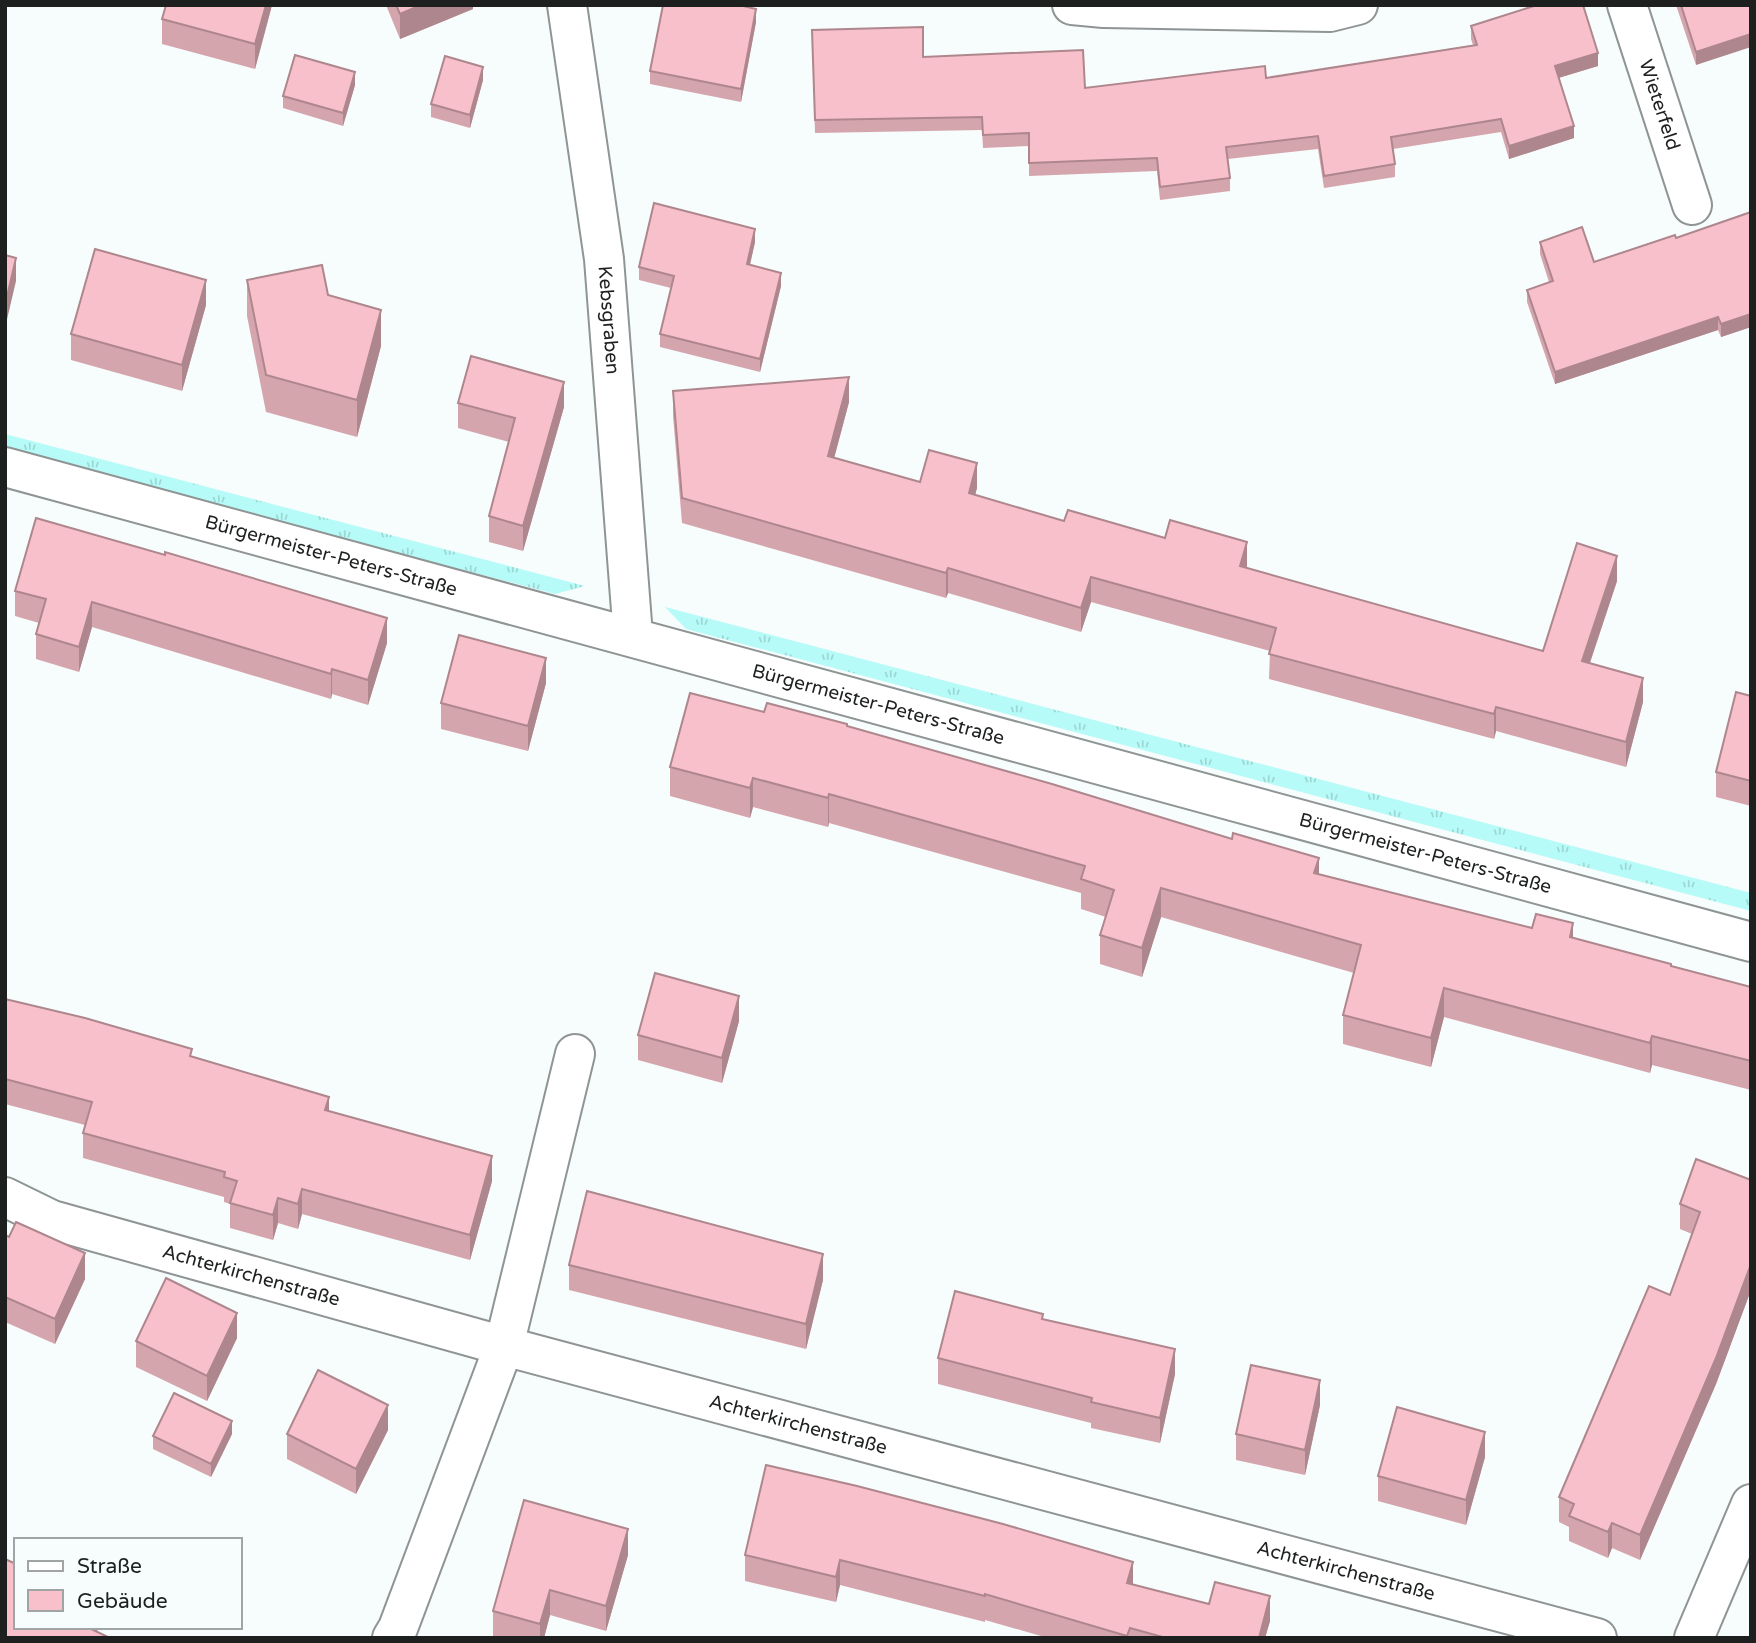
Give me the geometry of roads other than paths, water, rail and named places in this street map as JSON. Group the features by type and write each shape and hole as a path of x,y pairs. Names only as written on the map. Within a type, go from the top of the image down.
{"street":[{"name":"Kebsgraben","path":"567,5 604,259 633,636"},
{"path":"1072,5 1104,8 1330,12 1358,5"},
{"name":"Wieterfeld","path":"1627,5 1692,205"},
{"name":"Bürgermeister-Peters-Straße","path":"5,467 1751,942"},
{"path":"392,1638 504,1346 575,1054"},
{"name":"Achterkirchenstraße","path":"5,1197 52,1220 504,1346 1597,1638"},
{"path":"1693,1638 1751,1504"}]}
